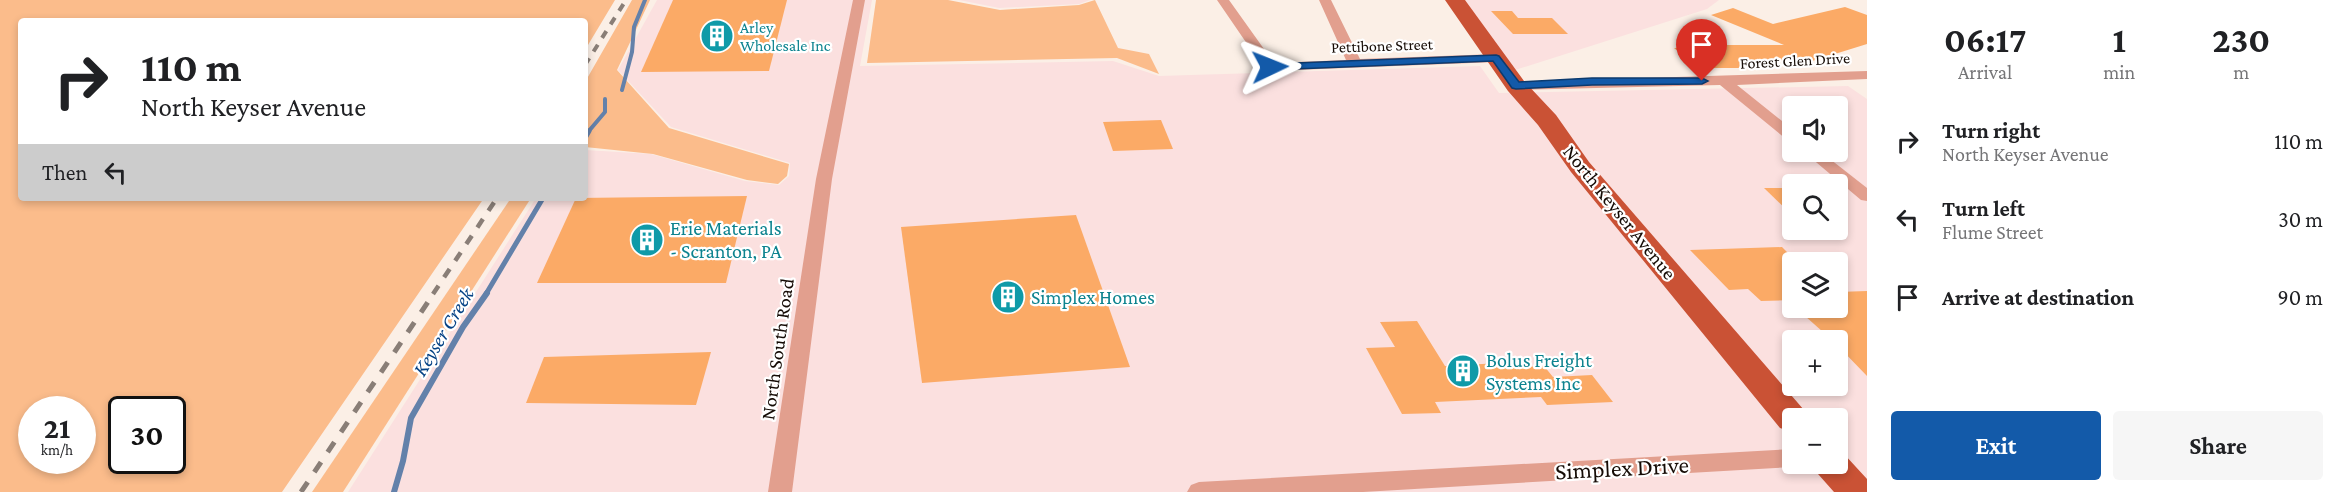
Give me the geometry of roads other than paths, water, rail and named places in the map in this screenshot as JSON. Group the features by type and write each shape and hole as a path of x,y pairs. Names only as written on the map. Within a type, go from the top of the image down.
{"main road":[{"name":"North Keyser Avenue","path":"1455,0 1516,86 1547,120 1588,176 1783,408"},
{"path":"1840,474 1856,492"}],"street":[{"name":"North South Road","path":"780,492 824,179 859,0"},
{"name":"Pettibone Street","path":"1223,0 1270,67 1496,58"},
{"path":"1326,0 1355,64"},
{"name":"Forest Glen Drive","path":"1516,86 1592,82 1793,80 1867,75"},
{"path":"1724,81 1782,128"},
{"path":"1824,162 1867,196"},
{"name":"Simplex Drive","path":"1199,492 1782,459"}],"waterway":[{"name":"Keyser Creek","path":"622,90 632,52 634,27 645,0"},
{"name":"Keyser Creek","path":"588,132 605,112 605,99"},
{"name":"Keyser Creek","path":"486,294 541,201"},
{"name":"Keyser Creek","path":"394,492 403,461 411,418 463,327 487,293"}],"railway":[{"path":"588,60 626,0"},
{"path":"433,294 495,201"},
{"path":"301,492 434,293"}],"place":[{"name":"Arley Wholesale Inc","path":"717,36"},
{"name":"Erie Materials - Scranton, PA","path":"647,240"},
{"name":"Simplex Homes","path":"1008,297"},
{"name":"Bolus Freight Systems Inc","path":"1463,371"}]}
